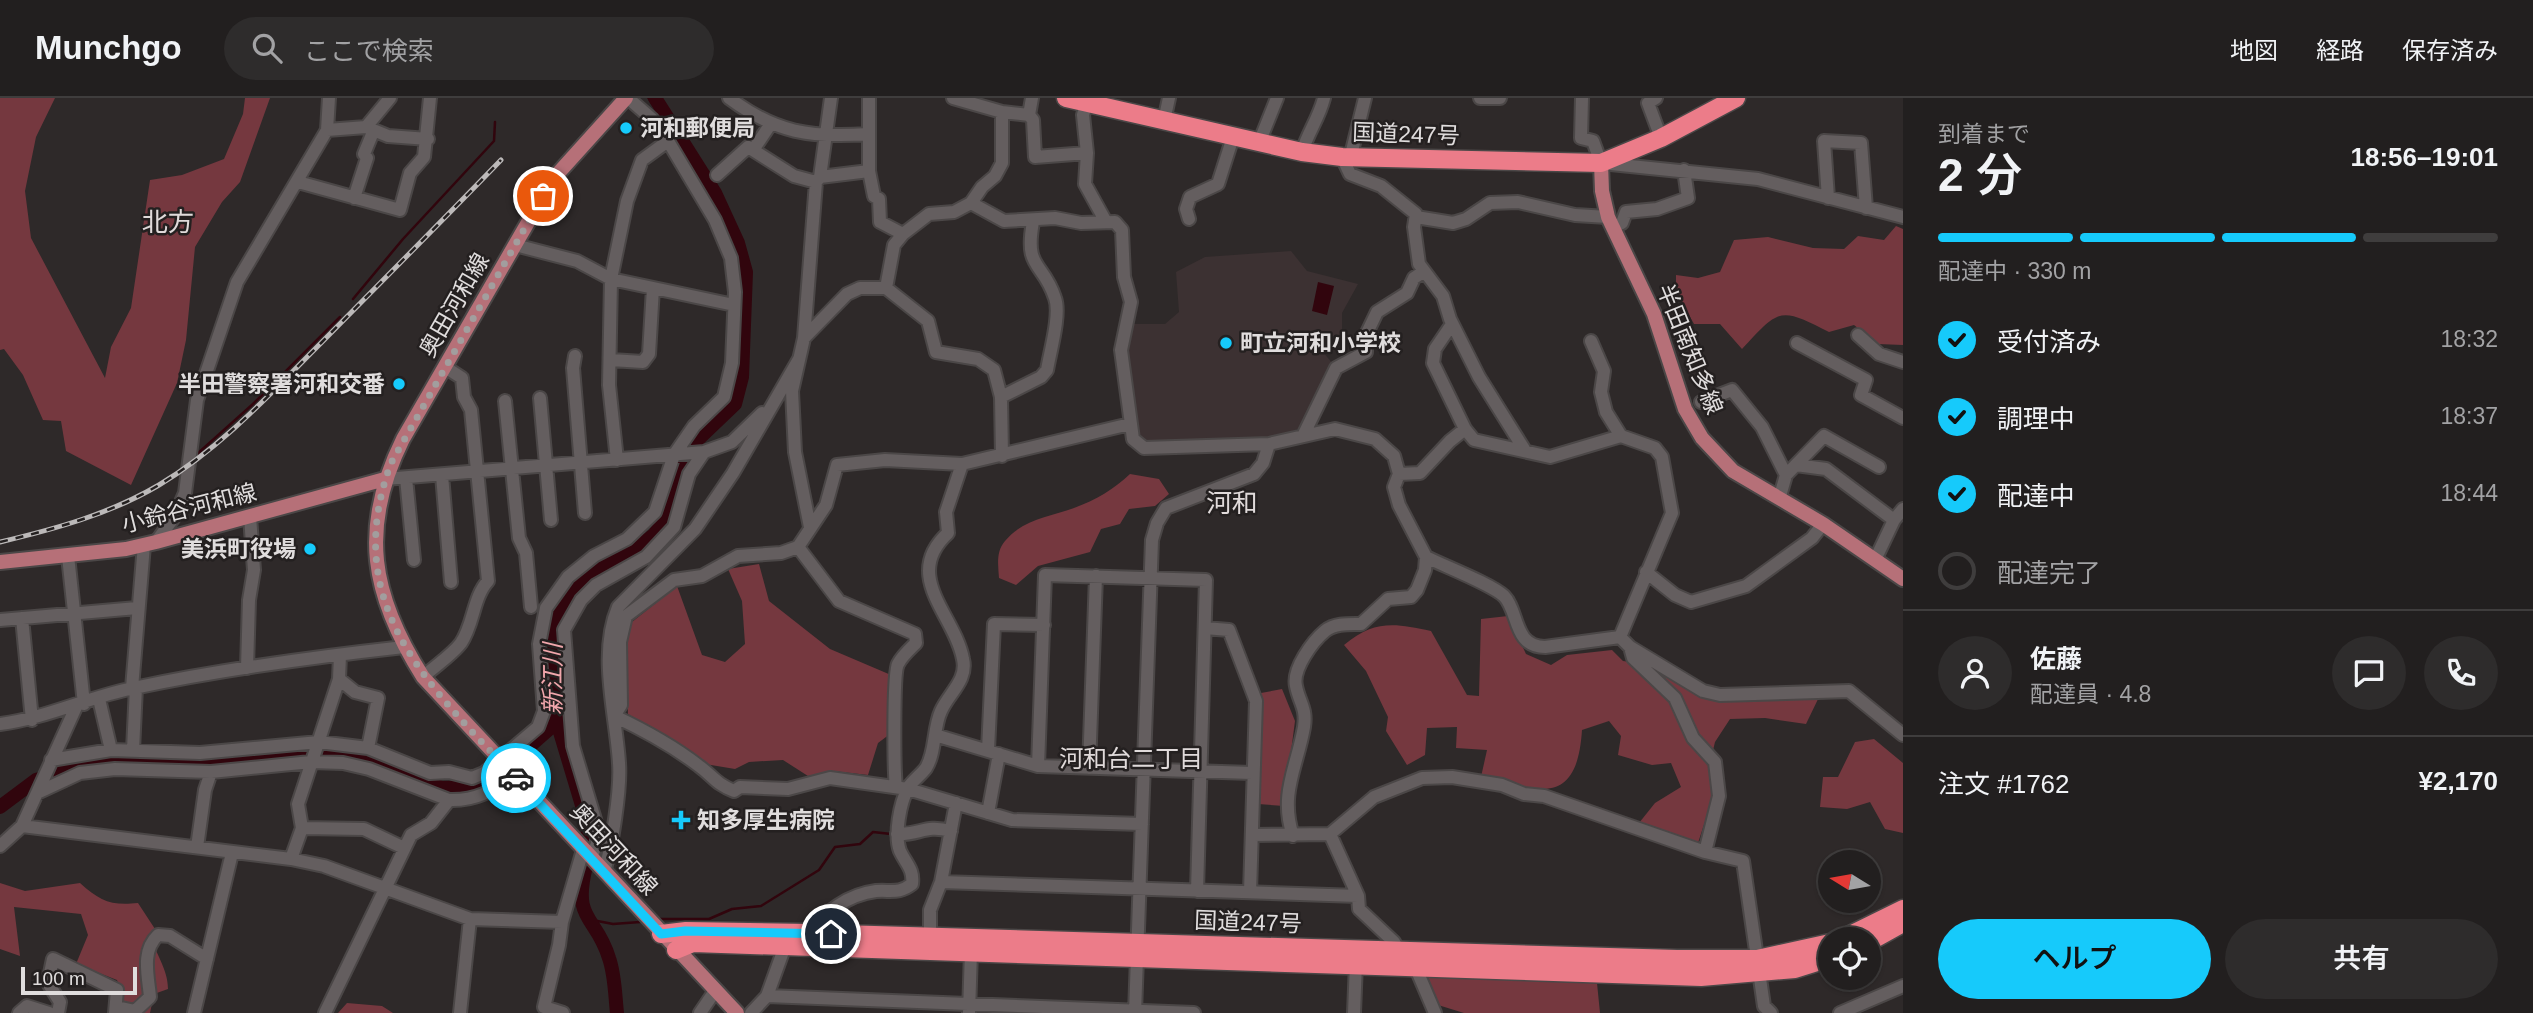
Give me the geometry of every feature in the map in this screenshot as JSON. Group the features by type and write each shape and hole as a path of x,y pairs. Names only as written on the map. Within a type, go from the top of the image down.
{"highway":[{"name":"国道247号","path":"1066,98 1086,100 1164,121 1303,152 1346,156 1601,163 1661,138 1737,98"},
{"path":"1866,927 1903,909"},
{"path":"1881,936 1903,923"},
{"name":"国道247号","path":"661,934 685,931 930,936 1356,963 1701,977 1758,967 1818,947"},
{"name":"国道247号","path":"676,950 693,943 971,951 1138,949 1400,953 1795,969 1818,962"}],"main road":[{"name":"奥田河和線","path":"627,98 553,179 403,439 385,479 376,535 378,570 388,615 404,648 423,677 737,1013"},
{"name":"半田南知多線","path":"1601,163 1602,191 1610,222 1654,314 1685,409 1702,438 1733,471 1780,496 1903,579"},
{"name":"小鈴谷河和線","path":"0,562 68,556 150,544 385,479"}],"street":[{"path":"133,750 137,608 150,544 175,516 185,493 197,400 237,282 327,130 329,98"},
{"path":"355,198 369,130 390,98"},
{"path":"298,182 400,211 410,173 424,157 428,139 430,98"},
{"path":"51,760 111,750 200,753 319,742 369,748 430,773 449,772 472,778 499,760 538,727 544,711 538,644 546,608 568,577 594,556 627,539 655,512 674,455 694,426 724,397 732,363 734,305 731,258 715,220 668,141 652,119 627,98"},
{"path":"729,98 770,125 826,137 868,134"},
{"path":"810,527 795,452 792,391 804,338 818,179 831,98"},
{"path":"869,98 869,171 874,196 879,199 880,222 904,234"},
{"path":"953,98 1029,115 1033,120 1035,157 1087,153"},
{"path":"1029,115 1032,98"},
{"path":"1164,121 1170,98"},
{"path":"1259,143 1277,98"},
{"path":"1303,152 1306,138 1320,118 1324,98"},
{"path":"1365,98 1346,156 1350,174 1381,186 1416,218 1453,223 1466,219 1490,203 1518,202 1622,223 1626,212 1657,209 1688,198 1684,170"},
{"path":"1480,98 1500,98"},
{"path":"1582,98 1581,138 1592,141 1601,163 1758,179 1903,217"},
{"path":"1656,98 1648,103 1661,138"},
{"path":"1086,100 1083,115 1087,153 1085,184 1106,222"},
{"path":"886,288 894,245 904,234 929,214 954,212 971,204 982,187 995,176 1002,163 1002,111"},
{"path":"753,150 770,125"},
{"path":"327,130 369,130 428,139"},
{"path":"1189,219 1186,209 1190,197 1218,184 1233,137"},
{"path":"617,460 609,384 611,279 627,201 642,160 668,141"},
{"path":"1828,198 1824,141 1861,143 1866,208"},
{"path":"717,175 748,146 794,176 818,179 869,171"},
{"path":"971,204 1004,221 1034,222 1055,218 1081,223 1115,222 1122,230 1124,277 1131,302 1121,350 1133,439 1144,448 1269,444 1335,429 1375,439 1394,456 1399,474 1394,487 1399,505 1426,557 1425,570 1417,590 1411,597 1388,599 1361,624 1344,624 1326,630 1298,666 1295,685 1303,701 1305,722 1300,751 1290,773 1287,816 1293,836"},
{"path":"1416,218 1414,227 1419,264 1443,296 1452,324 1479,377 1524,449"},
{"path":"1001,397 1041,377 1047,370 1058,311 1055,297 1029,254 1034,222"},
{"path":"515,245 577,261 611,279 734,305"},
{"path":"1303,436 1335,368 1366,352 1366,335 1377,312 1407,293 1414,278 1423,272"},
{"path":"611,360 643,362 649,354 653,288"},
{"path":"804,338 847,294 860,288 886,288 928,321 936,352 978,359 994,370 1001,397 1002,456"},
{"path":"1452,324 1435,349 1433,363 1465,429 1478,442 1524,449 1550,457 1621,436 1655,448 1662,457 1672,502 1668,527 1646,572 1620,637"},
{"path":"1858,335 1879,354 1903,362"},
{"path":"1591,341 1604,371 1601,392 1606,412 1621,436"},
{"path":"1797,343 1866,380 1861,395 1903,418"},
{"path":"575,356 573,368 585,513"},
{"path":"563,1013 544,1007 562,922 594,860 619,767 609,646 611,622 618,607 695,529 733,473 799,359"},
{"path":"423,677 460,644 473,618 481,588 488,581 471,410 464,397 462,378 445,367"},
{"path":"1701,402 1732,390 1762,426 1786,475"},
{"path":"540,398 551,520"},
{"path":"505,401 519,538 526,553 531,607"},
{"path":"385,479 701,453 732,442 773,402"},
{"path":"614,716 621,705 620,642 626,616 674,580 702,576 738,556 781,553 798,547 826,505 838,465 885,460 962,464 1130,424"},
{"path":"1399,474 1420,473 1440,455 1450,440 1465,429"},
{"path":"1780,496 1786,475 1824,436 1879,467"},
{"path":"1135,1012 1152,540 1157,523 1166,508 1254,474 1263,463 1269,444"},
{"path":"594,860 597,826 573,746 564,631 581,600 596,585 646,557 674,527 689,474 701,453"},
{"path":"902,788 927,766 940,712 964,675 963,658 931,588 929,566 937,543 948,533 946,512 962,464"},
{"path":"1796,465 1826,469 1894,520"},
{"path":"442,475 451,582"},
{"path":"406,478 415,559"},
{"path":"1875,560 1894,520 1903,509"},
{"path":"247,668 248,600 254,570 250,517"},
{"path":"1646,572 1675,595 1691,603 1746,586 1812,538 1822,524"},
{"path":"798,547 839,601 915,634 916,643 896,666 896,742 892,762 902,788 897,834 901,854 913,872 912,884 901,893 876,891 849,899 830,909 807,933"},
{"path":"0,846 22,826 51,760 80,705 76,611 68,556"},
{"path":"1426,557 1503,596 1518,630 1535,646 1620,637"},
{"path":"1038,766 1045,575 1206,579 1197,891"},
{"path":"1089,768 1097,576"},
{"path":"0,620 76,611 137,608"},
{"path":"22,618 32,720"},
{"path":"988,813 994,752 994,624 1044,625"},
{"path":"1205,628 1229,630 1256,701 1250,892"},
{"path":"1620,637 1630,647 1703,691 1720,695 1849,691 1903,735"},
{"path":"1630,647 1633,658 1675,698 1693,738 1715,762 1719,796 1705,852"},
{"path":"0,724 32,720 134,688 340,654 404,648"},
{"path":"291,859 302,828 298,803 340,679 340,654"},
{"path":"340,679 355,692 378,698 369,748"},
{"path":"99,699 111,750"},
{"path":"614,716 644,730 701,767 716,783 734,791 740,787 788,789 830,778 902,788 1012,820 1142,824"},
{"path":"936,735 1038,766 1252,773"},
{"path":"39,788 80,773 114,769 211,772 312,760 344,762 449,800 464,801 489,793 513,776"},
{"path":"197,847 205,790 211,772"},
{"path":"1252,835 1330,834 1374,797 1422,778 1452,777 1502,785 1524,794 1544,796 1705,852 1743,861 1764,1006 1771,1013"},
{"path":"325,1013 411,835 432,822 449,800"},
{"path":"930,936 930,910 941,882 956,803"},
{"path":"22,826 291,859 324,866 470,919 562,922"},
{"path":"897,834 910,834 932,826 951,831"},
{"path":"302,828 364,829 404,848"},
{"path":"1330,834 1358,896 1359,909 1394,942 1400,953"},
{"path":"194,1013 232,853"},
{"path":"941,882 1358,896"},
{"path":"460,1013 470,919"},
{"path":"58,1013 60,1002 48,983 53,959 117,990 116,1010 135,1011 150,997 147,956 149,944 158,935 170,936 207,959"},
{"path":"751,1013 767,996 785,946"},
{"path":"969,1009 971,951"},
{"path":"1354,1013 1356,963"},
{"path":"1415,966 1435,1013"},
{"path":"1840,1013 1903,986"},
{"path":"700,1013 715,991"},
{"path":"767,996 807,998 860,1007 1193,1013"},
{"path":"807,998 807,1013"},
{"path":"19,1013 27,1006 49,1013"}],"shaded area":[{"path":"0,98 55,98 36,137 25,191 31,238 105,378 111,347 131,308 150,180 182,175 224,159 243,114 245,98 270,98 240,182 222,202 195,247 186,340 177,383 131,485 66,451 61,421 43,420 23,375 4,349 0,350"},
{"path":"647,98 662,98 684,132 673,138"},
{"path":"1896,226 1903,229 1903,345 1878,344 1854,325 1829,332 1789,315 1773,319 1742,349 1720,324 1694,324 1676,292 1676,275 1698,278 1720,272 1734,240 1768,237 1813,248 1844,249 1858,236 1884,240"},
{"name":"町立河和小学校","path":"1291,251 1307,271 1358,284 1342,313 1342,337 1330,336 1321,350 1334,365 1301,428 1268,439 1148,443 1138,437 1126,350 1132,324 1165,324 1179,312 1176,272 1205,257"},
{"path":"1318,282 1334,286 1327,315 1312,311"},
{"path":"1130,474 1159,479 1169,494 1155,506 1129,509 1120,524 1101,529 1090,552 1038,566 1016,585 999,578 1000,549 1012,534 1028,523 1090,501"},
{"path":"759,564 769,601 830,649 891,675 890,734 878,743 868,775 833,771 808,776 783,760 749,762 735,769 705,764 628,714 626,646 632,622 677,586 702,655 725,662 745,644 742,601 728,569"},
{"path":"1508,616 1526,654 1551,665 1567,655 1612,650 1623,661 1645,664 1689,690 1820,695 1806,724 1765,718 1730,719 1715,742 1709,767 1712,800 1698,843 1639,823 1655,803 1681,787 1671,763 1652,765 1618,755 1621,736 1609,721 1582,730 1579,755 1572,772 1563,783 1552,788 1521,787 1481,777 1487,750 1456,748 1457,727 1427,728 1425,755 1407,765 1386,731 1388,717 1366,671 1344,645 1375,627 1395,625 1431,631 1467,695 1479,696 1481,619"},
{"path":"1282,689 1295,721 1284,806 1258,804 1261,693"},
{"path":"1874,739 1903,763 1903,833 1885,829 1870,802 1847,809 1820,807 1823,777 1838,777 1855,742"},
{"path":"0,883 25,891 80,883 106,901 120,904 138,903 155,929 150,935 164,968 168,989 154,994 150,1013 121,1013 124,997 117,980 76,964 88,935 81,914 14,907 20,956 0,949"},
{"path":"1428,977 1597,983 1600,1013 1464,1013 1438,1005"},
{"path":"347,1003 382,1006 393,1013 338,1013"}],"waterway":[{"name":"新江川","path":"589,844 587,822 557,722 551,646 555,617 572,589 597,568 629,553 654,535 670,512 674,482 690,447 735,404 742,377 746,272 738,243 715,193 655,98"},
{"path":"353,299 403,239 494,141 495,122"},
{"path":"196,455 253,404 340,317"},
{"name":"新江川","path":"0,807 36,780 111,758 213,762 323,751 348,753 442,788 478,787 499,773 557,722"},
{"path":"658,919 709,919 732,909 761,906 819,870 835,847 860,844 873,832 891,834"},
{"path":"586,866 582,884 584,908 609,958 617,1013"},
{"path":"587,919 613,924 640,922"}],"railway":[{"path":"0,542 62,526 121,504 159,485 204,454 265,400 501,160"}],"way so far":[{"path":"516,778 423,677 404,648 388,615 382,594 376,535 379,504 391,463 543,196"}],"place":[{"name":"河和郵便局","path":"626,128"},
{"name":"町立河和小学校","path":"1226,343"},
{"name":"半田警察署河和交番","path":"399,384"},
{"name":"美浜町役場","path":"310,549"},
{"name":"知多厚生病院","path":"681,820"}],"district":[{"name":"北方","path":"168,222"},
{"name":"河和","path":"1232,503"},
{"name":"河和台二丁目","path":"1131,759"}],"route":[{"path":"516,778 661,934 685,931 831,934"}]}
